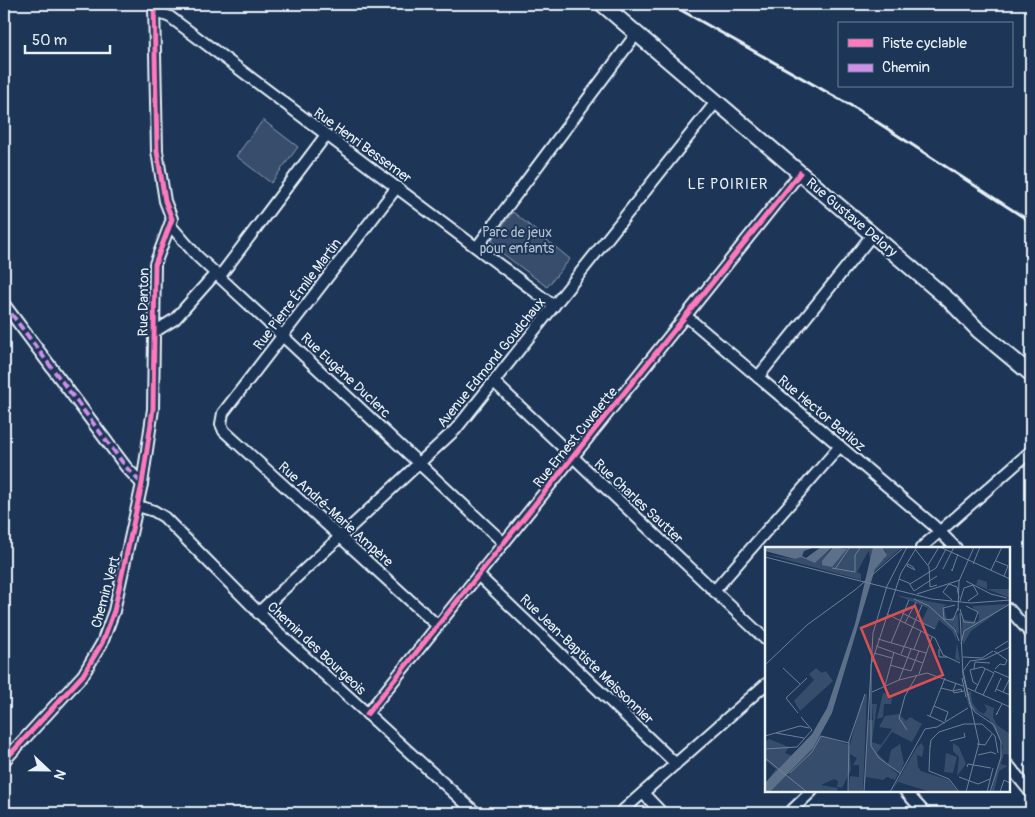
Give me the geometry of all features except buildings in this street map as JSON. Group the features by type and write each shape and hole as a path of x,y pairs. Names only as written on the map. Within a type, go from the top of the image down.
{"street":[{"name":"Rue Gustave Delory","path":"602,4 950,301 996,346 1031,374"},
{"path":"154,7 157,150 165,201 171,216 170,225"},
{"name":"Rue Henri Bessemer","path":"154,7 170,17 554,306"},
{"path":"477,247 637,33"},
{"name":"Avenue Edmond Goudchaux","path":"258,613 341,538 456,429 716,102"},
{"path":"154,332 176,318 218,274 326,135"},
{"name":"Rue Ernest Cuvelette","path":"367,714 800,173"},
{"name":"Rue Pierre Émile Martin","path":"221,420 223,413 397,187"},
{"name":"Rue Eugène Duclerc","path":"170,225 218,274 504,543"},
{"name":"Rue Danton","path":"142,484 152,420 155,264 170,225"},
{"path":"758,377 872,235"},
{"path":"4,304 126,467 142,484"},
{"name":"Rue Hector Berlioz","path":"686,316 840,446 955,547"},
{"name":"Rue Charles Sautter","path":"494,382 765,639"},
{"name":"Rue André-Marie Ampère","path":"221,420 224,431 438,626"},
{"path":"714,591 840,446"},
{"path":"922,547 1031,451"},
{"name":"Chemin Vert","path":"4,761 83,675 99,650 114,612 142,484"},
{"name":"Chemin des Bourgeois","path":"138,506 154,511 164,518 258,613 476,813"},
{"name":"Rue Jean-Baptiste Meissonnier","path":"478,575 676,764"},
{"path":"1010,612 1031,634"},
{"path":"620,813 765,685"},
{"path":"1010,767 1031,793"},
{"path":"643,792 662,813"},
{"path":"789,813 811,792"},
{"path":"906,792 925,813"}],"green space":[{"path":"263,120 298,147 271,183 236,156"},
{"name":"Parc de jeux pour enfants","path":"513,212 570,259 547,287 494,247 492,239"}],"railway":[{"path":"670,4 857,109 1031,222"}],"marked path":[{"path":"4,304 126,467 142,484"}],"cycle path":[{"path":"4,761 83,675 102,643 114,611 142,484 153,409 155,264 172,219 165,201 157,151 154,4"},
{"path":"367,714 800,173"}],"district":[{"name":"LE POIRIER","path":"728,184"}]}
